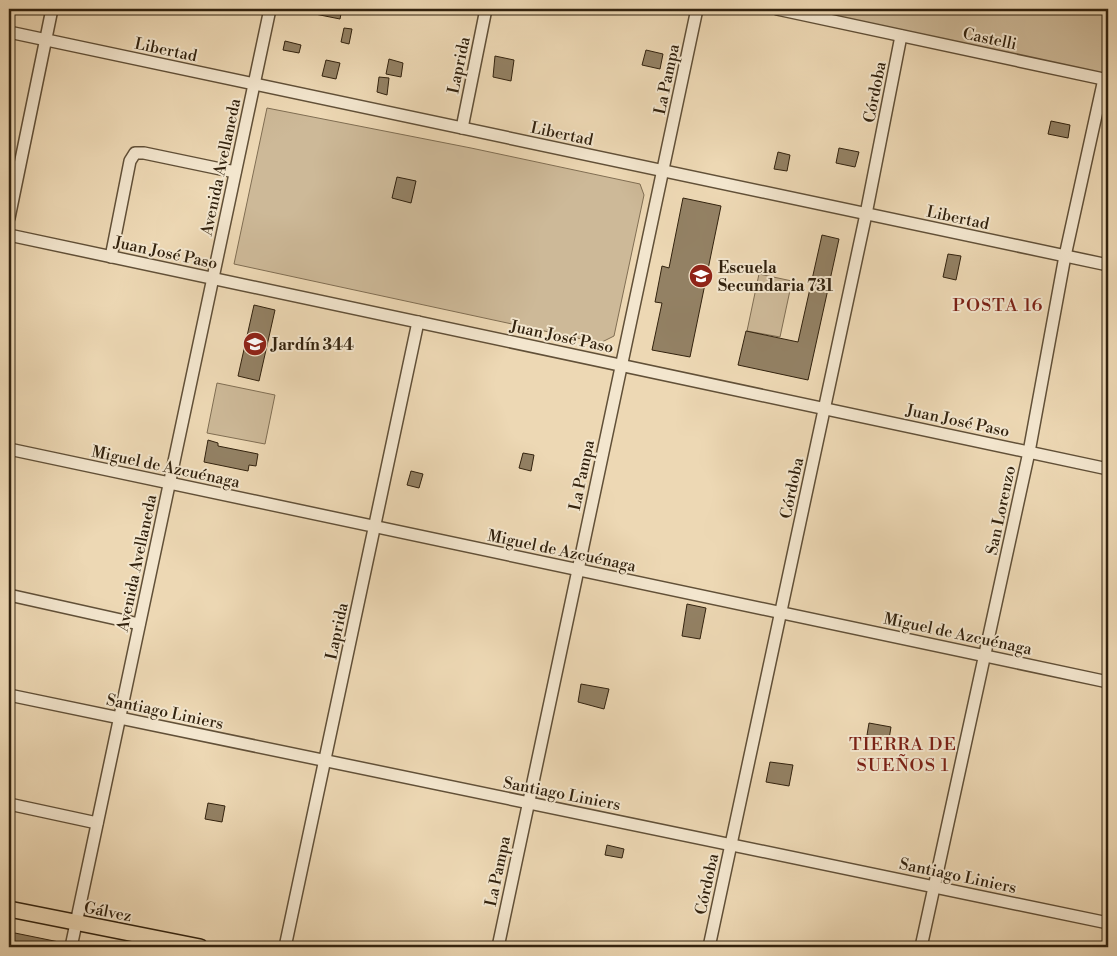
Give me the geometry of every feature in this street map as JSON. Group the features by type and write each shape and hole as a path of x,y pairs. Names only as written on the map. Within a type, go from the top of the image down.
{"main road":[{"name":"Gálvez","path":"9,909 200,947"}],"street":[{"path":"9,218 52,9"},
{"name":"Avenida Avellaneda","path":"71,947 270,9"},
{"name":"Laprida","path":"462,128 486,9"},
{"name":"La Pampa","path":"498,947 697,9"},
{"name":"Castelli","path":"777,9 1106,80"},
{"name":"Libertad","path":"9,32 1108,265"},
{"name":"Córdoba","path":"709,947 866,214 901,36"},
{"name":"San Lorenzo","path":"921,947 1029,452 1066,256 1106,80"},
{"path":"111,257 130,161 135,153 144,153 235,172"},
{"name":"Juan José Paso","path":"9,235 1108,469"},
{"name":"Laprida","path":"285,947 418,322"},
{"name":"Miguel de Azcuénaga","path":"9,449 1108,682"},
{"path":"9,595 139,624"},
{"name":"Santiago Liniers","path":"9,695 1108,923"},
{"path":"9,804 97,823"}],"shaded area":[{"path":"777,9 1108,9 1108,68 1104,79"},
{"path":"267,108 471,148 640,184 644,195 614,336 600,343 234,264"},
{"path":"759,274 792,281 780,337 747,331"},
{"path":"217,383 275,395 265,444 207,433"}],"building":[{"path":"310,9 342,9 340,19 310,13"},
{"path":"344,28 352,29 349,44 341,42"},
{"path":"285,41 301,45 299,53 283,50"},
{"path":"646,50 663,54 660,69 642,65"},
{"path":"495,56 514,60 511,81 493,77"},
{"path":"389,59 403,63 401,77 386,74"},
{"path":"326,60 340,63 336,79 322,76"},
{"path":"379,77 389,78 387,95 377,92"},
{"path":"1051,121 1070,125 1068,138 1048,134"},
{"path":"839,148 859,152 855,167 836,163"},
{"path":"778,152 790,155 787,171 774,169"},
{"path":"397,177 416,181 411,203 392,198"},
{"path":"683,198 721,206 690,357 652,350 662,303 655,302 662,266 669,268"},
{"path":"822,235 839,239 808,380 738,365 746,331 798,342"},
{"path":"948,254 961,256 956,280 943,277"},
{"path":"254,305 275,310 259,381 238,376"},
{"path":"208,440 218,443 218,446 258,454 256,466 249,465 248,471 204,462"},
{"path":"523,453 534,455 531,471 519,468"},
{"path":"411,471 423,474 419,488 407,485"},
{"path":"687,604 706,608 700,639 682,636"},
{"path":"581,684 609,689 604,709 578,702"},
{"path":"869,723 891,727 889,739 867,735"},
{"path":"770,762 793,765 789,786 766,782"},
{"path":"208,803 225,806 222,822 205,819"},
{"path":"607,845 624,849 622,858 605,855"},
{"path":"10,932 64,943 64,947 9,947"}],"place":[{"name":"Escuela Secundaria 731","path":"701,276"},
{"name":"Jardín 344","path":"255,344"}],"district":[{"name":"POSTA 16","path":"998,305"},
{"name":"TIERRA DE SUEÑOS 1","path":"903,754"}]}
